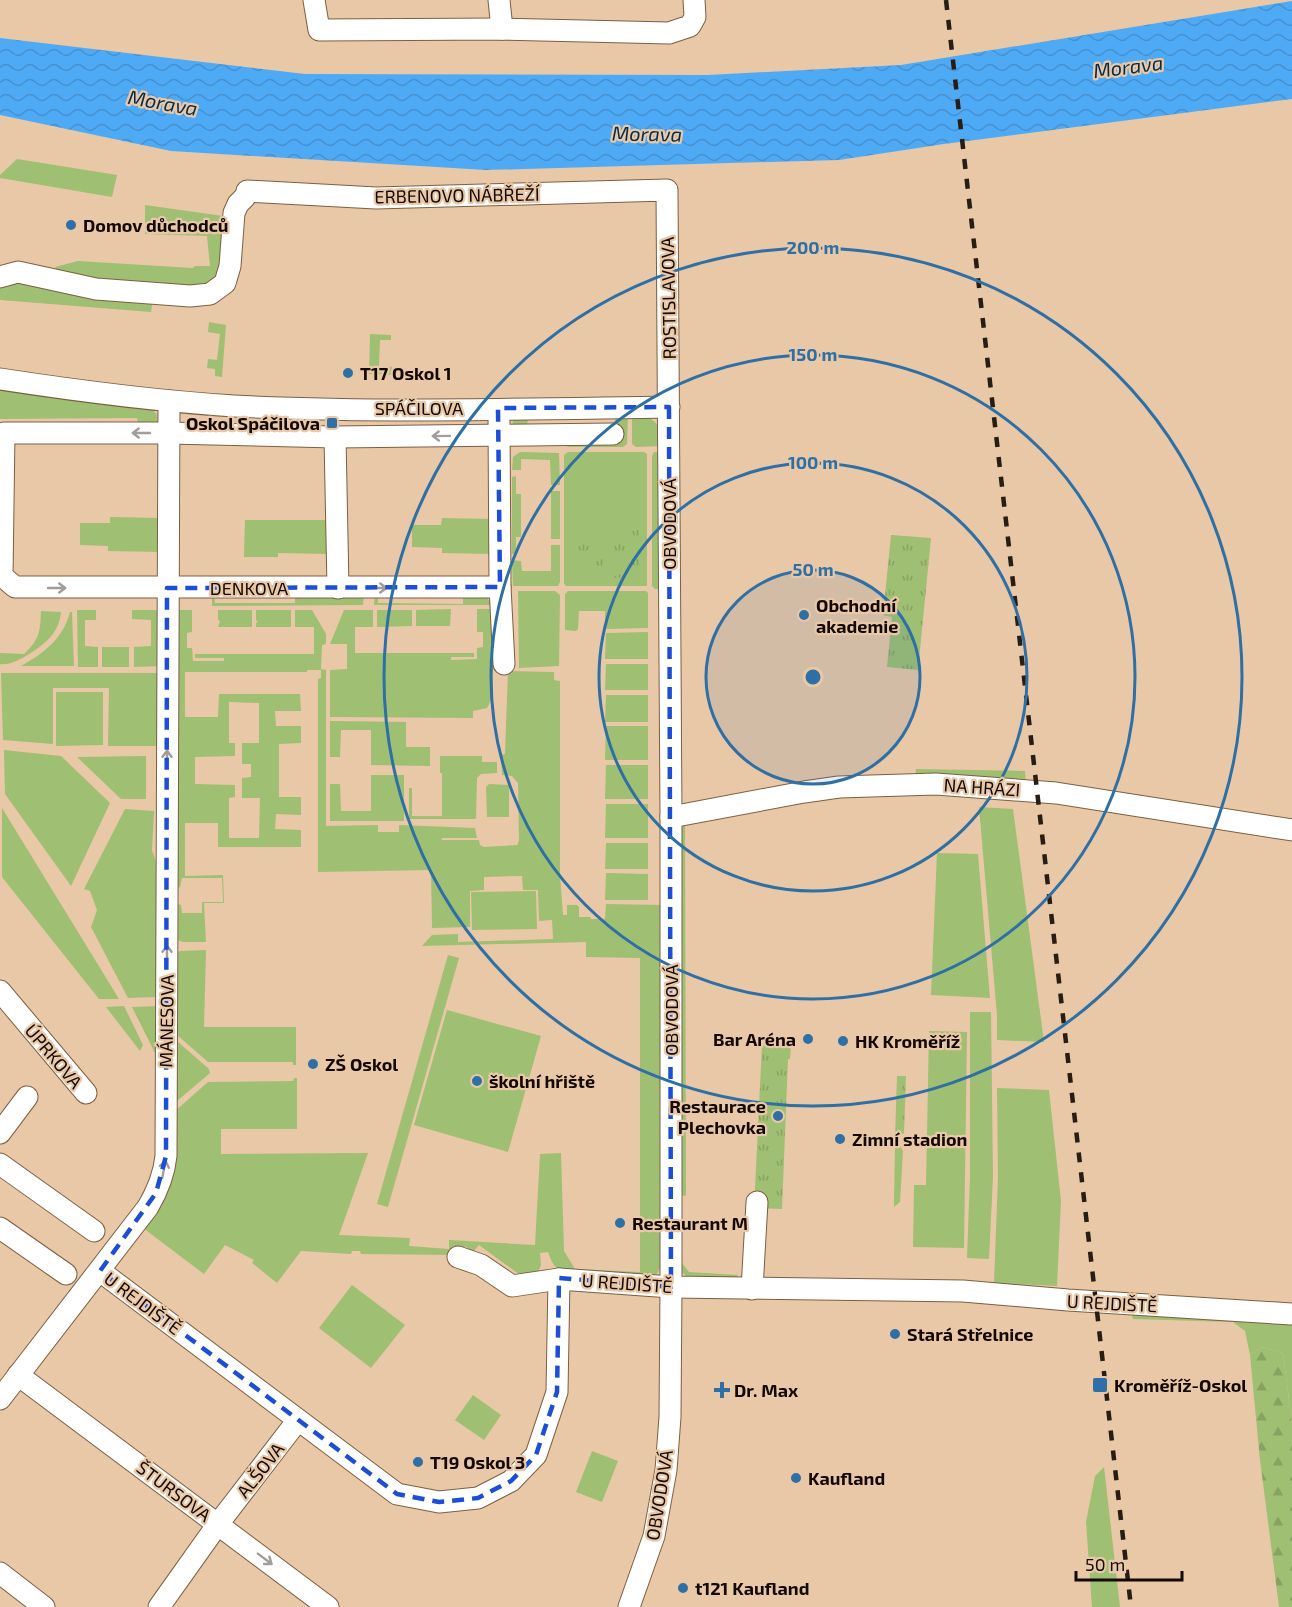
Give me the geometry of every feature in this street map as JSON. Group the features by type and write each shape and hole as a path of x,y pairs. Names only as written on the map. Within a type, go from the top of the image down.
{"street":[{"path":"314,0 320,30 502,29 669,33 690,26 695,17 694,0"},
{"path":"499,0 502,29"},
{"name":"ERBENOVO NÁBŘEŽÍ","path":"0,277 18,272 96,289 190,296 210,294 225,283 230,266 234,213 246,194 376,198 667,190"},
{"name":"ROSTISLAVOVA","path":"667,190 669,407"},
{"name":"SPÁČILOVA","path":"0,379 77,391 232,405 341,408 669,407"},
{"path":"167,588 169,401"},
{"name":"OBVODOVÁ","path":"629,1607 654,1536 666,1470 669,1417 672,1287 669,407"},
{"path":"498,408 500,587 504,664"},
{"name":"SPÁČILOVA","path":"2,576 4,433 168,433 335,437 613,434"},
{"path":"335,437 339,588"},
{"name":"DENKOVA","path":"2,576 15,588 500,587"},
{"name":"MÁNESOVA","path":"0,1399 100,1270 156,1193 162,1181 166,1156 167,588"},
{"name":"NA HRÁZI","path":"671,817 839,787 936,784 1046,792 1292,830"},
{"name":"ÚPRKOVA","path":"0,991 86,1093"},
{"path":"0,1133 27,1097"},
{"path":"0,1164 94,1231"},
{"path":"752,1289 757,1202"},
{"path":"0,1228 66,1274"},
{"path":"458,1257 481,1265 512,1286 559,1279"},
{"name":"U REJDIŠTĚ","path":"100,1270 397,1494 439,1502 478,1498 511,1481 536,1455 557,1392 559,1279 672,1287 963,1292 1292,1314"},
{"name":"ŠTURSOVA","path":"18,1375 328,1607"},
{"name":"ALŠOVA","path":"159,1607 218,1524 298,1420"},
{"path":"0,1573 44,1607"}],"highlighted area":[{"path":"669,407 671,1287 559,1278 557,1392 536,1455 511,1481 478,1498 439,1502 397,1494 100,1271 156,1193 166,1156 167,588 500,587 498,408"}],"green space":[{"path":"17,159 117,175 112,197 0,178 0,175"},
{"path":"145,205 223,216 223,262 220,274 204,288 63,279 55,267 78,261 193,268 210,266 207,236 145,234"},
{"path":"25,280 153,299 151,312 0,300 0,284"},
{"path":"209,322 226,325 222,377 215,376 215,369 207,368 208,359 217,360 220,334 208,332"},
{"path":"370,334 391,335 391,340 380,340 379,366 392,367 392,375 369,374"},
{"path":"0,386 146,404 158,418 156,424 138,423 137,418 0,419"},
{"path":"628,414 627,444 623,447 568,447 565,444 615,442 615,418 528,419 527,426 512,425 514,418"},
{"path":"632,414 647,417 655,422 660,431 663,446 636,447 632,444"},
{"path":"520,452 559,453 560,485 551,485 550,460 521,459 521,470 512,470 513,457"},
{"path":"568,452 644,452 647,454 647,586 566,586 564,583 564,455"},
{"path":"654,452 663,452 662,589 655,589 652,586 652,456"},
{"path":"516,476 516,494 521,494 521,537 516,537 516,554 512,554 512,477"},
{"path":"551,491 560,491 560,539 551,539"},
{"path":"110,517 162,518 161,552 108,551 108,546 80,545 80,523 110,523"},
{"path":"442,518 493,519 492,554 442,553 442,548 412,547 412,525 441,525"},
{"path":"245,520 327,520 327,554 278,553 278,557 244,557"},
{"path":"639,530 639,577 610,578 610,531"},
{"path":"891,535 931,538 918,670 887,667 892,617 883,615"},
{"path":"576,541 604,542 603,571 575,570"},
{"path":"551,545 560,545 560,582 558,586 513,586 512,560 521,561 522,571 551,571"},
{"path":"518,591 555,591 560,595 559,666 519,668"},
{"path":"568,591 646,591 648,593 648,628 605,629 605,611 579,611 578,629 576,631 565,630 565,594"},
{"path":"212,593 214,593 215,603 295,603 295,593 364,593 363,605 212,606"},
{"path":"375,593 378,593 378,603 463,604 463,593 486,597 493,605 374,605"},
{"path":"451,609 450,626 416,626 416,610"},
{"path":"477,609 490,609 493,676 487,708 473,711 473,718 330,717 330,670 347,669 347,644 330,644 344,610 373,610 373,627 355,627 355,653 474,653 474,657 451,657 451,660 477,659 477,648 483,647 483,632 477,632"},
{"path":"77,610 96,610 96,620 85,620 85,646 98,647 98,667 78,667"},
{"path":"132,610 161,610 162,666 134,667 134,647 151,646 151,620 132,619"},
{"path":"174,610 192,610 192,632 187,633 187,648 192,648 193,661 224,661 224,658 195,658 195,654 314,654 314,627 295,627 295,610 312,610 326,634 326,644 322,645 321,669 326,670 326,826 378,825 378,832 399,832 399,825 475,828 477,838 442,838 442,840 479,840 480,845 484,847 517,845 519,841 518,783 512,776 502,775 501,755 505,754 508,671 554,672 554,680 560,681 560,875 563,915 567,915 567,905 579,907 579,917 605,919 606,904 663,905 661,1266 657,1274 652,1276 563,1272 555,1266 548,1252 540,1253 541,1265 537,1274 520,1275 479,1245 473,1252 465,1246 459,1255 301,1251 277,1283 252,1263 254,1260 225,1245 204,1274 143,1228 175,1111 208,1082 293,1081 297,1078 297,1129 221,1129 221,1154 368,1153 339,1235 410,1238 409,1246 449,1249 449,1240 535,1245 540,1154 561,1153 564,1251 575,1269 640,1272 640,958 586,957 586,942 422,946 432,935 458,934 458,942 553,939 552,920 539,921 538,890 523,890 522,876 484,877 484,890 470,891 470,927 432,928 431,870 318,872 318,679 321,678 321,670 185,672 185,717 218,717 219,694 300,694 301,711 275,711 276,726 301,726 301,743 279,744 279,797 301,797 301,815 276,814 275,829 301,830 301,847 218,847 218,823 185,823 185,876 223,875 224,903 204,903 206,942 183,942 175,939 175,903 181,905 182,913 202,913 202,902 223,902 222,878 182,878 180,887 177,889","holes":["229,702 259,703 259,743 242,743 242,764 251,764 251,777 242,778 242,798 260,798 259,838 229,838 229,798 235,797 235,785 195,784 195,757 235,756 235,743 229,743"]},
{"path":"218,610 252,610 252,627 218,627 220,621"},
{"path":"256,610 291,610 291,627 256,627 258,622"},
{"path":"377,610 412,610 412,626 377,627"},
{"path":"41,611 61,612 53,634 28,655 13,662 0,664 0,653 24,654 33,644 39,630"},
{"path":"72,612 74,666 21,666 52,644 63,630"},
{"path":"648,632 648,659 605,659 606,633"},
{"path":"102,647 129,647 129,667 102,667"},
{"path":"606,664 648,664 648,690 605,690"},
{"path":"1,673 160,673 161,746 108,746 109,688 53,688 53,744 3,740"},
{"path":"56,692 103,692 103,745 56,746"},
{"path":"606,695 648,695 648,722 605,722"},
{"path":"330,721 406,722 406,747 430,747 430,766 371,765 371,730 341,730 340,757 330,757"},
{"path":"606,726 648,726 648,760 605,760"},
{"path":"4,750 61,756 110,803 71,886 5,794"},
{"path":"146,756 146,799 121,799 77,757"},
{"path":"440,756 482,756 482,762 497,762 497,773 481,774 477,778 475,819 409,819 409,788 412,788 412,816 442,816"},
{"path":"606,765 648,765 648,799 605,799"},
{"path":"916,769 1025,771 1026,784 915,776"},
{"path":"371,775 404,775 404,821 330,821 330,784 340,784 341,811 371,811"},
{"path":"489,784 509,785 509,817 487,817 486,787"},
{"path":"606,804 648,804 648,838 605,838"},
{"path":"979,807 1013,809 1044,1042 997,1040 997,1015"},
{"path":"2,808 119,999 99,999 2,877"},
{"path":"125,809 154,811 152,850 159,871 158,997 128,998 91,927 97,910 90,891 84,889"},
{"path":"685,822 686,1196 681,1195 681,1262 689,1272 738,1275 735,1278 686,1276 678,1268 679,828"},
{"path":"606,843 648,843 648,869 605,869"},
{"path":"937,853 978,854 990,998 931,995"},
{"path":"606,873 648,874 648,900 605,900"},
{"path":"536,891 537,929 472,930 471,892"},
{"path":"206,950 204,1027 296,1027 296,1065 293,1065 293,1062 208,1062 176,1034 175,954 180,951"},
{"path":"448,955 459,958 388,1207 377,1204"},
{"path":"124,1006 143,1045 140,1051 106,1007"},
{"path":"161,1006 156,1055 132,1007"},
{"name":"školní hřiště","path":"447,1010 541,1036 508,1152 414,1125"},
{"path":"970,1012 991,1012 993,1177 989,1259 967,1258 970,1176"},
{"path":"929,1031 967,1032 964,1248 913,1247 914,1185 926,1185"},
{"path":"178,1042 209,1069 210,1073 177,1101 175,1100 176,1043"},
{"path":"762,1045 791,1046 790,1059 788,1059 782,1209 754,1208"},
{"path":"897,1076 906,1076 904,1133 897,1138 895,1137"},
{"path":"997,1088 1049,1090 1061,1201 1057,1286 994,1283 998,1177"},
{"path":"895,1144 903,1151 900,1202 894,1207"},
{"path":"352,1285 405,1325 371,1368 319,1328"},
{"path":"1132,1314 1292,1314 1292,1424 1283,1353 1262,1347 1250,1355 1245,1331 1233,1322 1133,1319"},
{"path":"1262,1347 1283,1353 1292,1424 1292,1607 1279,1607 1260,1460 1250,1355"},
{"path":"473,1395 501,1415 484,1440 455,1420"},
{"path":"592,1451 618,1461 602,1502 576,1492"},
{"path":"1104,1467 1120,1607 1092,1607 1086,1522 1095,1476"}],"water":[{"name":"Morava","path":"1292,1 1292,99 944,144 839,160 486,170 171,151 0,115 0,38 305,74 708,75 901,65"}],"railway":[{"path":"946,0 1131,1607"}],"place":[{"name":"Domov důchodců","path":"71,225"},
{"name":"T17 Oskol 1","path":"348,373"},
{"name":"Oskol Spáčilova","path":"332,423"},
{"name":"Obchodní akademie","path":"804,615"},
{"name":"Bar Aréna","path":"808,1039"},
{"name":"HK Kroměříž","path":"843,1041"},
{"name":"ZŠ Oskol","path":"313,1064"},
{"name":"školní hřiště","path":"477,1081"},
{"name":"Restaurace Plechovka","path":"778,1116"},
{"name":"Zimní stadion","path":"840,1139"},
{"name":"Restaurant M","path":"620,1223"},
{"name":"Stará Střelnice","path":"895,1334"},
{"name":"Kroměříž-Oskol","path":"1100,1385"},
{"name":"Dr. Max","path":"722,1390"},
{"name":"T19 Oskol 3","path":"418,1462"},
{"name":"Kaufland","path":"796,1478"},
{"name":"t121 Kaufland","path":"683,1588"}]}
